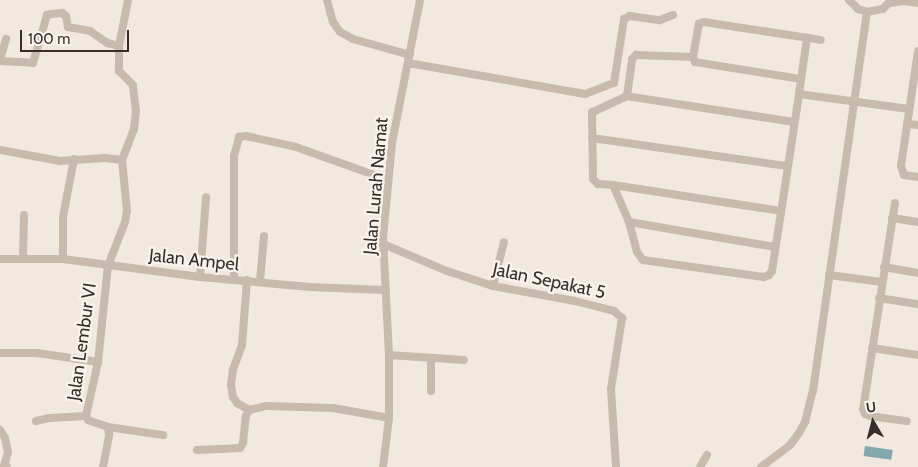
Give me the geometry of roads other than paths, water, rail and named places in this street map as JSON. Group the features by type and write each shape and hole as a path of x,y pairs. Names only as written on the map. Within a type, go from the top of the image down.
{"street":[{"path":"0,150 60,161 105,158 122,160 134,129 136,111 133,85 119,71 119,46 128,0"},
{"path":"327,0 333,22 340,32 353,39 409,59 585,94 614,83 624,19 630,16 660,20 673,15"},
{"name":"Jalan Lurah Namat","path":"383,467 389,418 389,355 383,244 388,180 392,143 420,0"},
{"path":"849,1 858,9 867,12 883,9 890,1 918,3"},
{"path":"761,467 790,445 805,422 812,391 867,12"},
{"path":"6,39 0,60 34,63 47,15 62,13 66,16 68,27 90,31 107,43 119,46"},
{"path":"801,79 695,62 693,56 699,24 704,22 821,40"},
{"path":"613,185 629,222 637,252 643,260 764,277 769,276 772,271 807,38"},
{"path":"918,51 915,94 909,110 901,170 906,176 918,177"},
{"path":"627,96 632,59 636,56 693,56"},
{"path":"799,94 909,110"},
{"path":"781,211 598,184 593,178 592,112 627,96 794,122"},
{"path":"907,124 918,126"},
{"path":"234,279 234,156 239,137 246,136 296,147 388,180"},
{"path":"592,138 788,166"},
{"path":"63,259 63,218 74,159"},
{"name":"Jalan Lembur VI","path":"122,160 126,216 108,266 98,362 86,416 88,420 108,427 163,435"},
{"path":"200,276 202,223 206,197"},
{"path":"895,203 863,409 865,414 906,422"},
{"path":"23,258 24,215"},
{"path":"892,218 918,222"},
{"path":"629,222 775,247"},
{"path":"260,281 264,236"},
{"path":"493,286 504,242"},
{"name":"Jalan Sepakat 5","path":"383,244 447,271 493,286 614,311 622,318 611,389 616,467"},
{"name":"Jalan Ampel","path":"0,259 63,259 108,266 310,287 385,290"},
{"path":"884,268 918,273"},
{"path":"829,275 882,282"},
{"path":"247,280 242,345 233,370 231,385 233,397 237,403 249,410 266,406 307,406 333,408 389,418"},
{"path":"879,298 918,304"},
{"path":"872,348 918,355"},
{"path":"0,353 37,353 98,362"},
{"path":"389,355 464,360"},
{"path":"431,358 431,391"},
{"path":"196,450 240,448 243,443 246,416 249,410"},
{"path":"36,421 49,418 86,416"},
{"path":"103,467 109,435 108,427"},
{"path":"0,430 5,438 8,452 3,466"},
{"path":"700,467 708,455"}],"water":[{"path":"865,446 893,450 891,460 864,456"}]}
